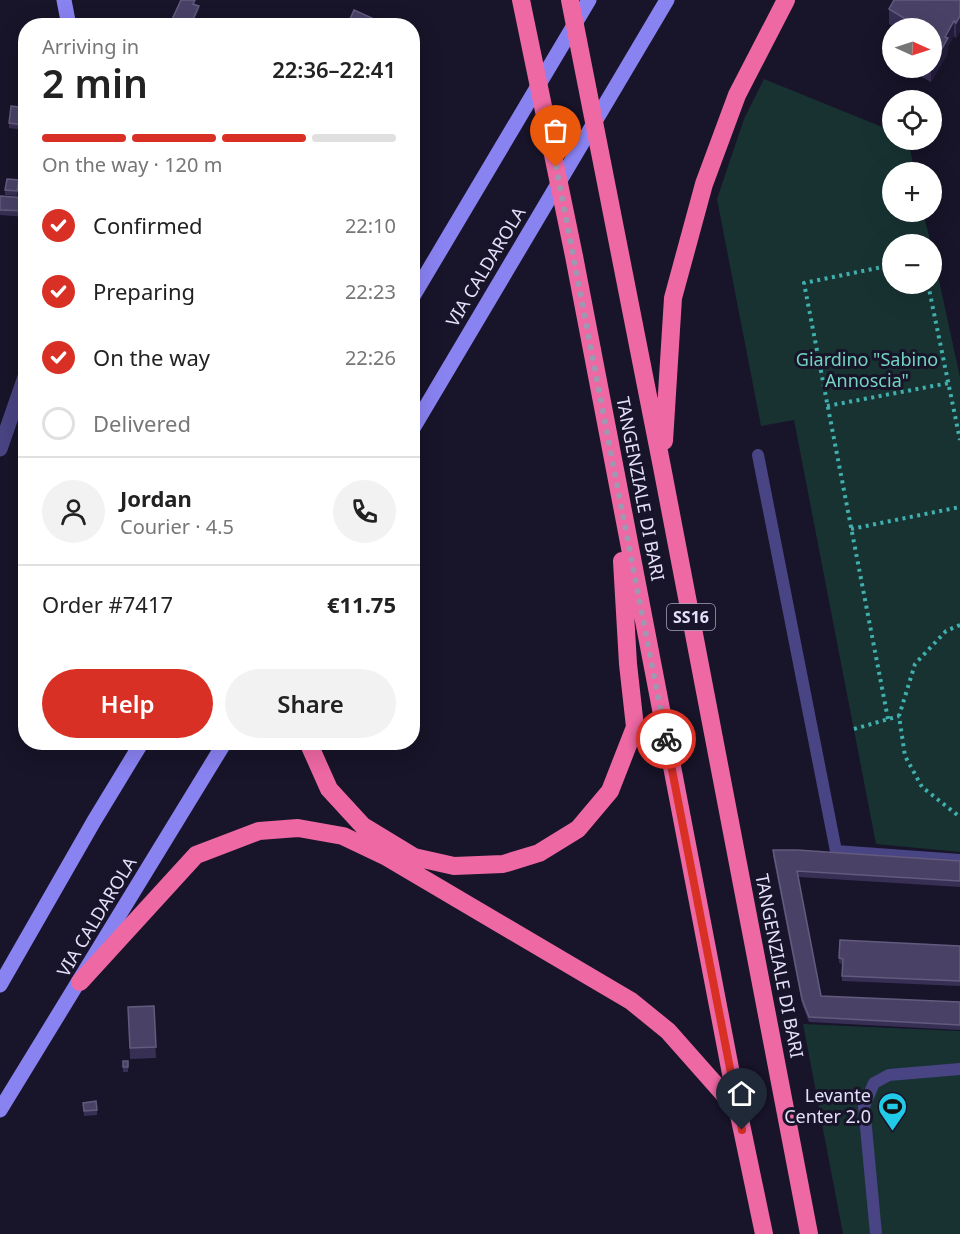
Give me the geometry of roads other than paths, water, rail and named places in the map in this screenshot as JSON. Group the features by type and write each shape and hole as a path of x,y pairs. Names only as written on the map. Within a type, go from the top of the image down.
{"highway":[{"name":"TANGENZIALE DI BARI","path":"521,0 574,256 738,1110 764,1234"},
{"name":"TANGENZIALE DI BARI","path":"570,0 809,1234"},
{"name":"SS16","path":"662,467 673,298 704,184 737,95 786,0"},
{"name":"SS16","path":"312,750 329,789 363,826 414,857 454,866 502,864 539,853 578,829 610,791 635,726 628,664 619,493"},
{"path":"80,982 196,855 260,831 298,828 343,836 385,856 631,1001 668,1030 738,1110"}],"street":[{"path":"64,0 67,18"},
{"path":"420,285 589,0"},
{"name":"VIA CALDAROLA","path":"420,417 668,0"},
{"path":"0,449 18,397"},
{"path":"94,821 130,750"},
{"path":"0,985 137,750"},
{"name":"VIA CALDAROLA","path":"0,1110 220,750"}],"lane":[{"path":"758,455 836,851 960,860"},
{"path":"876,1234 864,1106 874,1083 889,1075 960,1069"}],"place":[{"name":"Levante Center 2.0","path":"892,1132"}],"park label":[{"name":"Giardino \"Sabino Annoscia\"","path":"867,370"}]}
